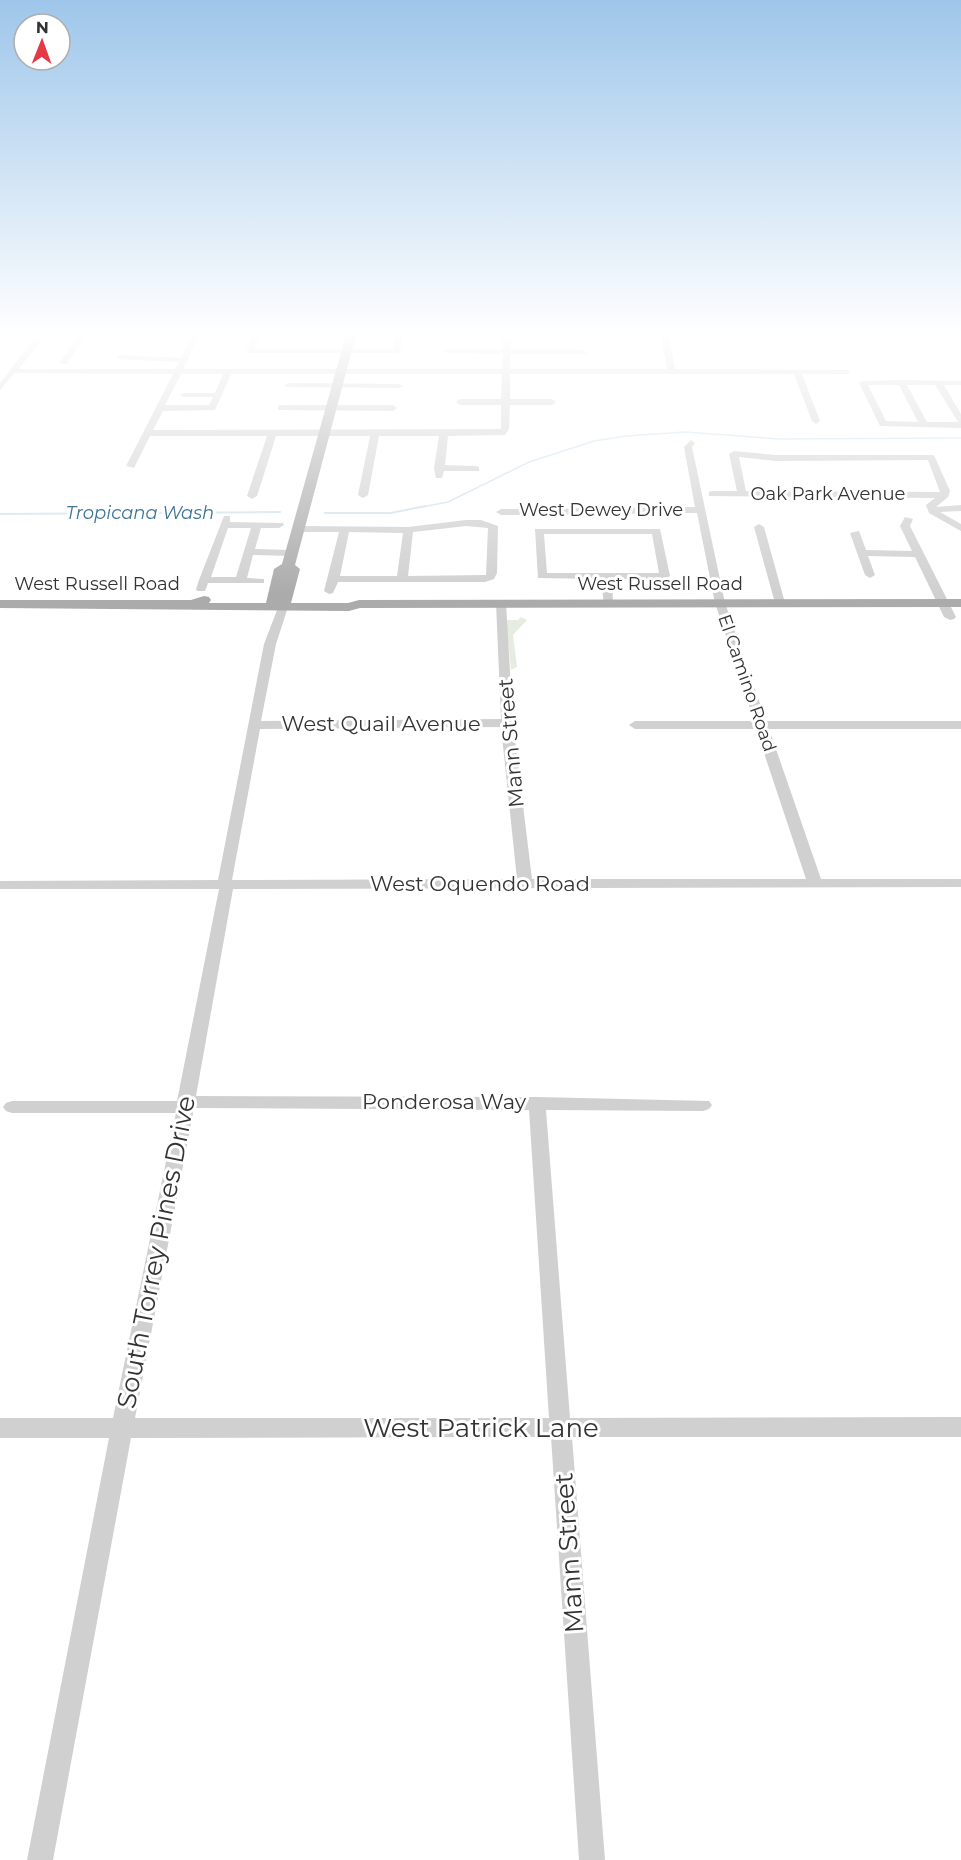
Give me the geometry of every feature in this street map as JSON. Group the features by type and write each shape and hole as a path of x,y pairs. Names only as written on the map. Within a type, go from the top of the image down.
{"main road":[{"name":"South Torrey Pines Drive","path":"278,603 293,569 290,560 327,422"},
{"name":"West Russell Road","path":"0,604 193,604 203,607 278,603 349,607 359,604 501,603 961,603"}],"street":[{"path":"131,466 148,433 147,429 151,422"},
{"path":"148,433 502,433 504,422"},
{"path":"881,422 882,424 924,425 961,423"},
{"path":"252,496 272,434"},
{"path":"363,495 375,434"},
{"path":"444,434 439,472 476,469"},
{"name":"El Camino Road","path":"691,443 688,447 720,603 815,883"},
{"path":"742,494 734,454 776,458 931,457 945,491 945,495 931,505 932,511"},
{"name":"Oak Park Avenue","path":"712,494 945,495"},
{"name":"West Dewey Drive","path":"501,512 700,510"},
{"path":"932,511 961,510"},
{"path":"932,511 961,528"},
{"path":"908,519 905,526 950,617"},
{"path":"260,581 241,580 202,585 226,522 279,525"},
{"path":"298,529 408,530 450,524 491,524 493,526 490,577 485,579 334,579"},
{"path":"241,580 257,525"},
{"path":"759,527 780,603"},
{"path":"329,591 345,530"},
{"path":"402,579 408,530"},
{"path":"539,531 656,531 665,576 606,576 542,576 539,531"},
{"path":"855,533 870,574"},
{"path":"249,552 290,560"},
{"path":"862,554 918,554"},
{"path":"606,576 608,603"},
{"name":"South Torrey Pines Drive","path":"40,1860 122,1428 170,1193 227,884 224,878 270,644 276,633 278,603"},
{"name":"Mann Street","path":"501,603 507,723 525,883"},
{"name":"West Quail Avenue","path":"254,725 507,723"},
{"path":"635,725 961,725"},
{"name":"West Oquendo Road","path":"0,885 961,883"},
{"name":"Mann Street","path":"537,1102 575,1652 592,1860"},
{"name":"Ponderosa Way","path":"12,1107 537,1102 703,1105"},
{"name":"West Patrick Lane","path":"0,1428 961,1427"}],"shaded area":[{"path":"521,617 527,620 513,635 517,667 511,670 506,620 518,620"}],"waterway":[{"name":"Tropicana Wash","path":"417,508 448,502 529,462 594,441 626,436 685,432 780,439 961,438"},
{"name":"Tropicana Wash","path":"325,513 391,513 425,506"},
{"name":"Tropicana Wash","path":"0,514 280,512"}]}
